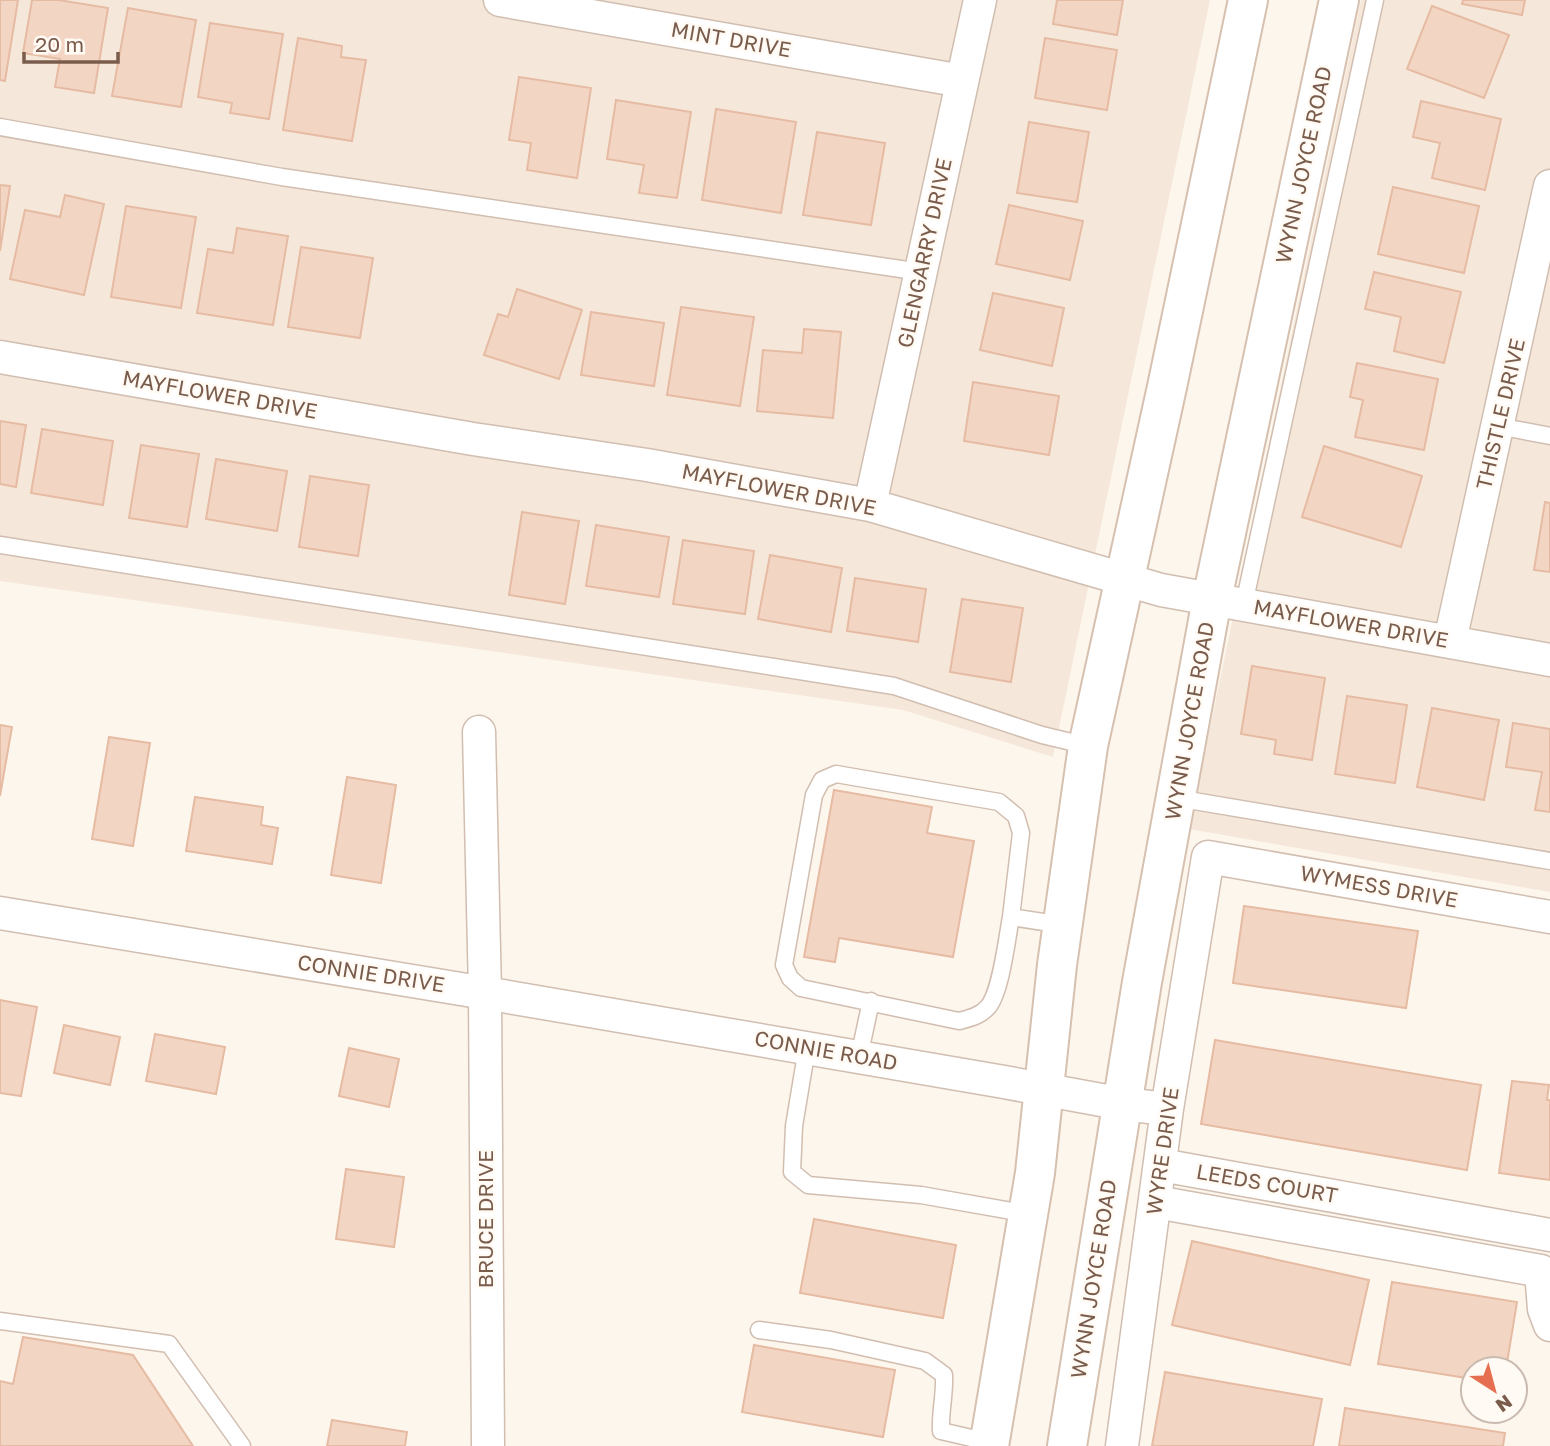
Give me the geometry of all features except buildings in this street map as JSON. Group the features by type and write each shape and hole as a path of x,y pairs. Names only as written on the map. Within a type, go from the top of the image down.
{"main road":[{"path":"989,1444 1028,1214 1088,746 1248,0"},
{"name":"WYNN JOYCE ROAD","path":"1067,1446 1177,798 1228,602 1339,0"}],"street":[{"name":"MINT DRIVE","path":"500,0 962,81"},
{"name":"GLENGARRY DRIVE","path":"870,505 980,0"},
{"name":"THISTLE DRIVE","path":"1450,641 1546,229 1550,186"},
{"name":"MAYFLOWER DRIVE","path":"0,357 870,505 1161,590 1550,660"},
{"path":"479,732 485,993"},
{"name":"WYMESS DRIVE","path":"1209,856 1550,917"},
{"name":"WYRE DRIVE","path":"1122,1446 1167,1109 1209,856"},
{"name":"CONNIE DRIVE","path":"0,913 485,993"},
{"name":"CONNIE ROAD","path":"485,993 1123,1104 1167,1109"},
{"name":"BRUCE DRIVE","path":"485,993 488,1446"},
{"name":"LEEDS COURT","path":"1161,1165 1549,1235 1541,1271 1544,1310 1550,1325"},
{"name":"LEEDS COURT","path":"1156,1202 1541,1271"},
{"path":"1366,1240 1372,1203"}],"lane":[{"path":"1228,602 1375,0"},
{"path":"0,127 282,177 921,272"},
{"path":"1498,426 1550,436"},
{"path":"0,545 894,686 1042,735 1088,746"},
{"path":"836,774 999,803 1016,816 1021,833 1012,917 996,993 989,1006 977,1016 959,1021 801,988 790,978 784,965 814,795 821,780 836,774"},
{"path":"1177,798 1550,861"},
{"path":"1012,917 1063,925"},
{"path":"859,1057 871,1001"},
{"path":"807,1048 794,1126 792,1172 808,1185 921,1195 1028,1214"},
{"path":"0,1321 169,1344 242,1446"},
{"path":"759,1331 831,1339 925,1361 944,1375 941,1432 989,1444"}],"shaded area":[{"path":"0,0 1210,0 1053,757 903,710 0,581"},
{"path":"1361,0 1550,0 1550,892 1189,829"}]}
